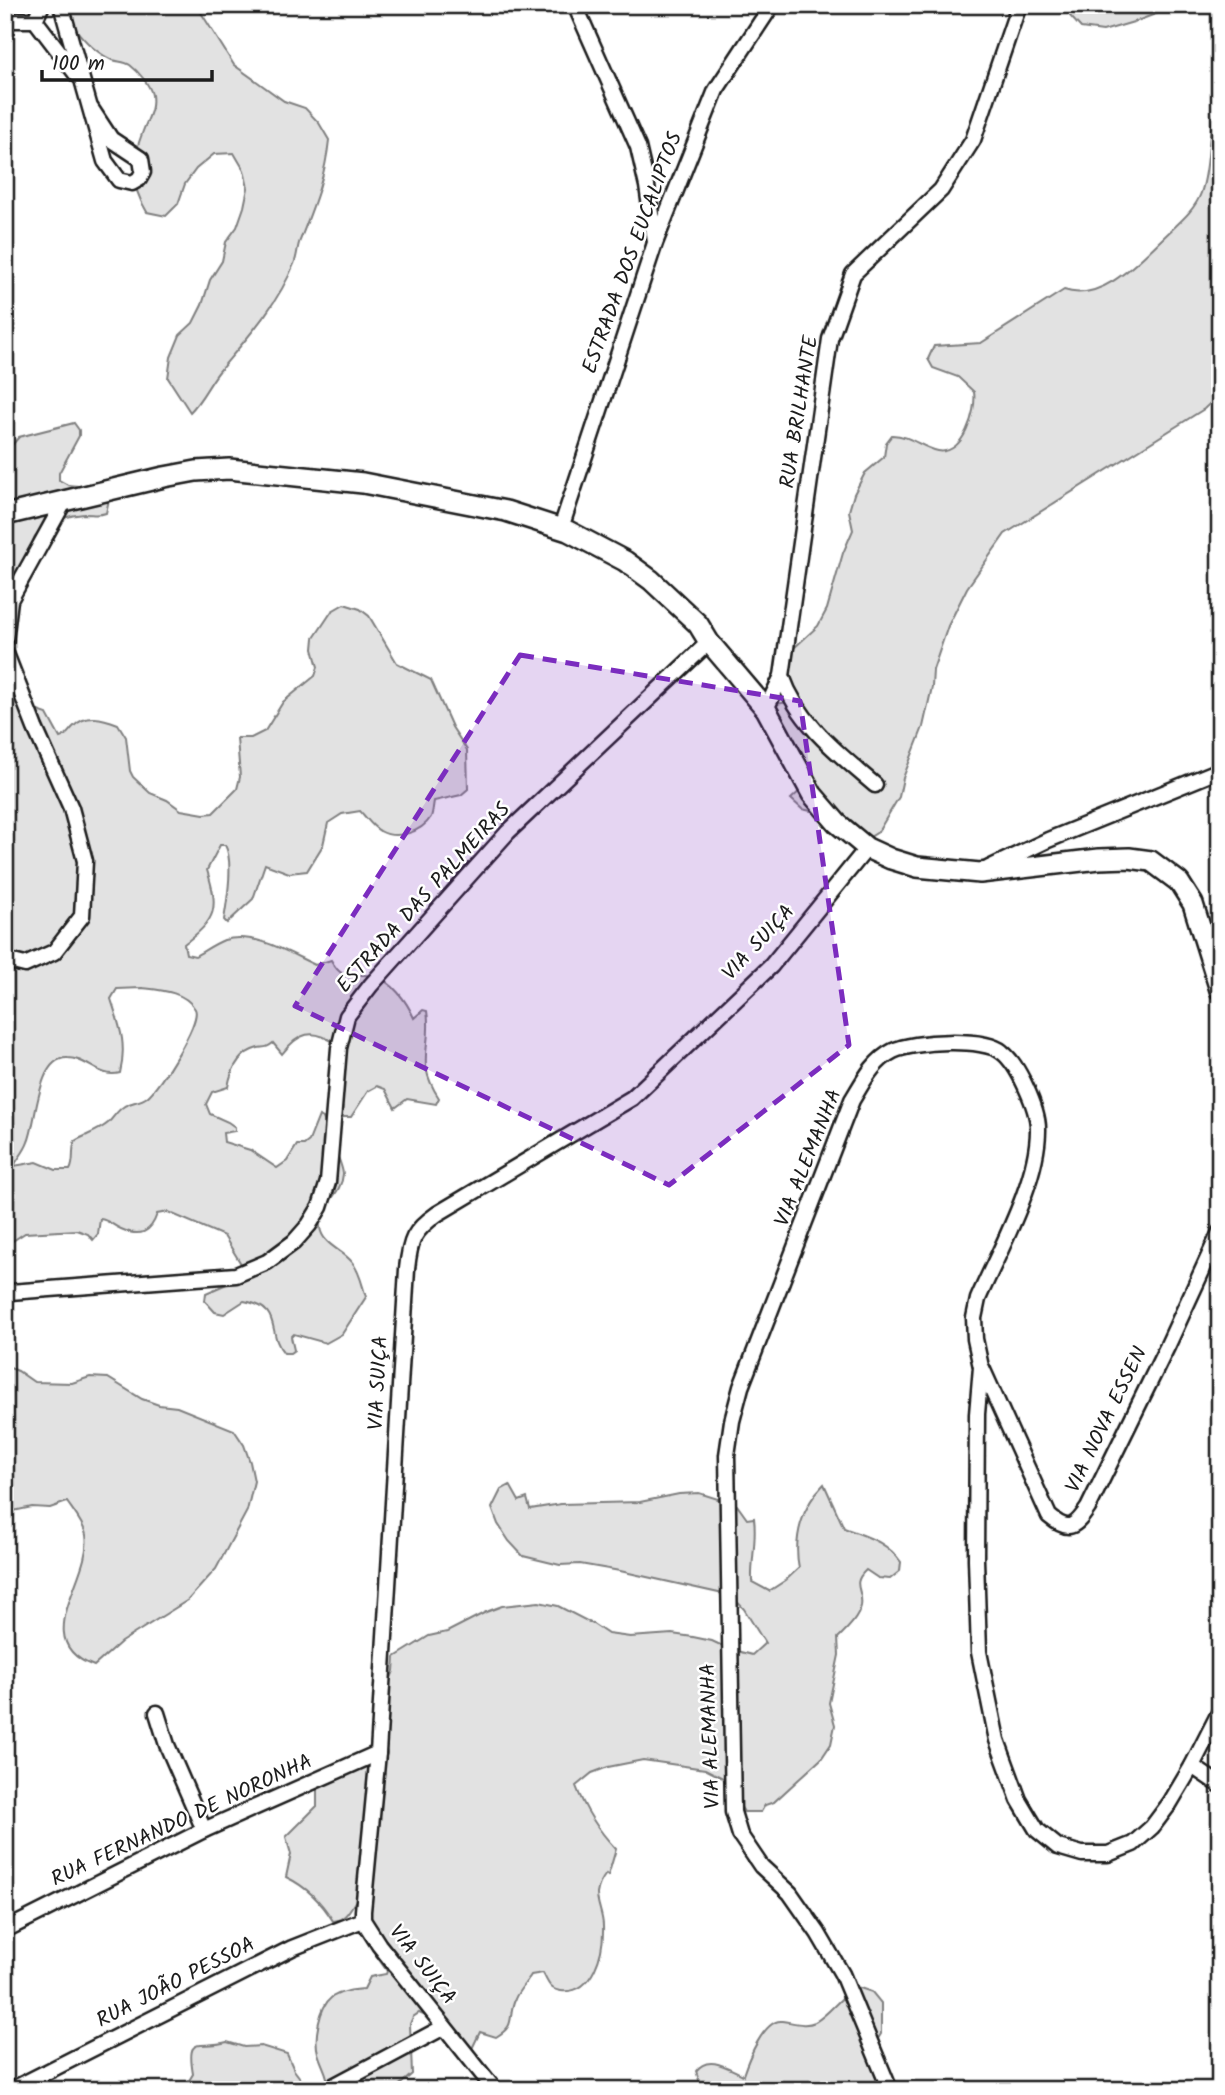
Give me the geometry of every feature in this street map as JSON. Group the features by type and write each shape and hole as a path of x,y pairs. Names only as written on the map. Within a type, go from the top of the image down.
{"main road":[{"path":"5,515 164,477 229,469 363,483 506,511 561,528 597,545 651,580 698,624 709,642 766,709 812,794 837,823 867,848 917,867 980,873 1098,859 1129,858 1151,862 1179,882 1193,904 1220,990"}],"street":[{"path":"35,20 42,5"},
{"path":"61,5 105,161 119,180 132,183 139,179 144,172 141,159 111,139 90,107"},
{"path":"575,5 638,146 655,243"},
{"name":"ESTRADA DOS EUCALIPTOS","path":"561,528 655,243 716,90 772,5"},
{"name":"RUA BRILHANTE","path":"766,709 782,676 830,339 853,274 941,190 973,140 1019,5"},
{"path":"5,20 35,20"},
{"path":"35,20 83,84"},
{"path":"5,641 10,600 64,502"},
{"name":"ESTRADA DAS PALMEIRAS","path":"7,1293 236,1275 267,1262 294,1242 320,1207 328,1182 339,1048 347,1016 371,985 508,832 709,642"},
{"path":"5,650 35,728 71,808 85,861 82,916 54,952 25,965 5,960"},
{"path":"782,676 789,696 823,740 875,785"},
{"path":"980,873 1048,840 1220,770"},
{"name":"VIA SUIÇA","path":"495,2090 379,1945 363,1920 378,1753 407,1269 411,1241 423,1224 437,1214 632,1098 771,966 867,848"},
{"name":"VIA ALEMANHA","path":"890,2090 842,1974 790,1893 761,1866 740,1835 733,1812 727,1455 741,1387 852,1100 874,1065 893,1051 917,1044 972,1042 1002,1051 1016,1068 1039,1125 1036,1155 1025,1192 978,1299 974,1318 981,1367 977,1414 976,1559 979,1652 997,1740 1019,1800 1037,1830 1058,1847 1082,1854 1108,1854 1133,1844 1152,1827 1170,1802 1220,1711"},
{"name":"VIA NOVA ESSEN","path":"981,1367 1049,1516 1060,1525 1068,1527 1077,1523 1088,1508 1220,1232"},
{"path":"157,1713 167,1745 204,1830"},
{"name":"RUA FERNANDO DE NORONHA","path":"5,1930 204,1830 378,1753"},
{"path":"1192,1766 1220,1785"},
{"name":"RUA JOÃO PESSOA","path":"16,2089 292,1948 363,1920"},
{"path":"326,2090 444,2026"}],"highlighted area":[{"path":"520,655 800,701 849,1045 669,1185 295,1006"}],"shaded area":[{"path":"71,5 199,5 200,11 234,65 284,101 305,108 319,123 329,140 318,193 295,261 280,293 190,412 168,378 171,357 180,335 193,323 210,280 222,261 226,242 237,227 248,188 244,170 234,153 214,154 196,169 185,184 178,204 166,216 147,212 137,191 134,163 151,110 151,91 130,65 110,59 86,41 68,18"},
{"path":"1068,5 1179,5 1103,31 1081,28 1070,16"},
{"path":"1220,99 1220,394 1204,409 1005,534 967,588 948,626 933,670 923,727 903,778 899,797 878,832 865,840 825,814 802,809 791,799 802,789 772,709 776,704 789,702 788,657 818,626 827,609 843,553 853,530 849,511 865,473 884,457 886,443 892,435 905,437 938,451 947,451 955,447 967,430 973,410 974,392 958,377 933,368 928,359 934,346 981,343 1064,290 1092,291 1131,268 1185,217 1198,200 1204,182 1212,122"},
{"path":"74,423 79,430 79,436 59,473 59,480 68,485 108,489 110,495 106,513 74,515 43,528 35,537 24,563 5,585 5,453 19,437"},
{"path":"344,604 360,609 369,616 397,663 431,680 452,727 467,750 468,789 461,795 434,801 432,815 427,823 415,831 401,835 380,831 360,811 342,814 328,823 323,845 307,871 289,873 265,864 253,899 227,923 224,920 229,861 225,845 220,845 207,870 213,894 212,912 203,927 184,944 186,954 195,956 224,940 248,938 283,949 315,965 331,960 344,974 380,978 398,992 414,1018 423,1010 427,1011 426,1064 427,1074 439,1098 436,1104 407,1099 395,1108 385,1089 377,1086 368,1091 351,1117 342,1117 337,1111 336,1044 313,1034 300,1037 282,1054 273,1043 251,1050 241,1058 234,1069 228,1087 212,1092 206,1104 210,1114 235,1127 235,1131 223,1133 224,1142 250,1150 277,1168 287,1161 297,1145 304,1145 309,1141 319,1116 323,1118 340,1163 342,1182 322,1213 320,1227 333,1247 355,1266 366,1297 342,1334 326,1343 294,1334 291,1337 294,1350 284,1353 265,1309 244,1301 224,1314 215,1312 205,1301 206,1293 243,1277 246,1272 224,1236 168,1212 157,1214 152,1225 140,1233 128,1232 100,1219 98,1234 93,1240 88,1234 77,1230 25,1233 5,1246 5,689 26,693 32,709 47,714 60,738 78,723 89,718 118,724 126,737 130,771 150,793 181,810 213,813 237,789 240,777 237,738 251,738 265,731 283,702 315,676 318,667 313,649 314,638 332,611","holes":["142,988 178,995 185,998 195,1009 192,1027 186,1040 161,1081 147,1097 123,1107 104,1126 75,1141 70,1170 56,1170 37,1162 14,1166 28,1142 44,1078 50,1067 58,1060 68,1058 106,1073 120,1073 123,1044 111,999 117,989"]},
{"path":"5,1366 34,1382 72,1383 90,1377 108,1378 142,1399 177,1407 234,1430 244,1445 250,1462 254,1481 247,1511 216,1569 188,1600 121,1642 94,1666 75,1655 65,1641 64,1625 68,1607 86,1552 86,1535 81,1522 67,1502 50,1508 32,1507 9,1512 5,1506"},
{"path":"824,1484 844,1528 882,1544 901,1562 900,1571 890,1579 878,1578 866,1570 861,1575 858,1584 860,1611 838,1638 839,1655 829,1703 835,1725 831,1744 821,1759 774,1802 765,1805 761,1812 744,1812 723,1778 705,1769 643,1760 592,1773 576,1786 593,1820 616,1849 608,1876 606,1874 598,1891 603,1936 599,1959 589,1979 582,1986 561,1991 552,1988 543,1973 531,1975 516,1996 507,2029 496,2037 480,2032 468,2057 426,2016 419,2013 413,2017 410,2024 412,2074 394,2090 329,2090 317,2047 317,2032 324,2008 332,1997 364,1989 370,1977 386,1974 387,1971 375,1954 362,1897 358,1897 345,1916 333,1921 313,1895 286,1877 291,1854 286,1837 317,1806 317,1786 367,1756 381,1701 394,1671 395,1657 429,1636 447,1632 486,1612 502,1606 539,1602 558,1606 608,1634 630,1637 672,1634 693,1637 752,1655 765,1643 744,1609 732,1596 620,1571 580,1564 560,1565 523,1556 498,1524 492,1508 501,1490 510,1485 519,1501 527,1498 530,1509 561,1504 640,1502 699,1493 737,1505 747,1519 754,1518 752,1582 769,1591 799,1568 797,1545 801,1523 810,1502"},
{"path":"857,1987 872,1992 881,2003 881,2034 870,2051 892,2090 700,2090 696,2071 701,2066 706,2063 718,2064 743,2075 758,2042 769,2026 782,2021 803,2024 815,2022"},
{"path":"227,2042 244,2047 261,2046 287,2054 294,2070 309,2090 183,2090 193,2074 193,2048"}]}
